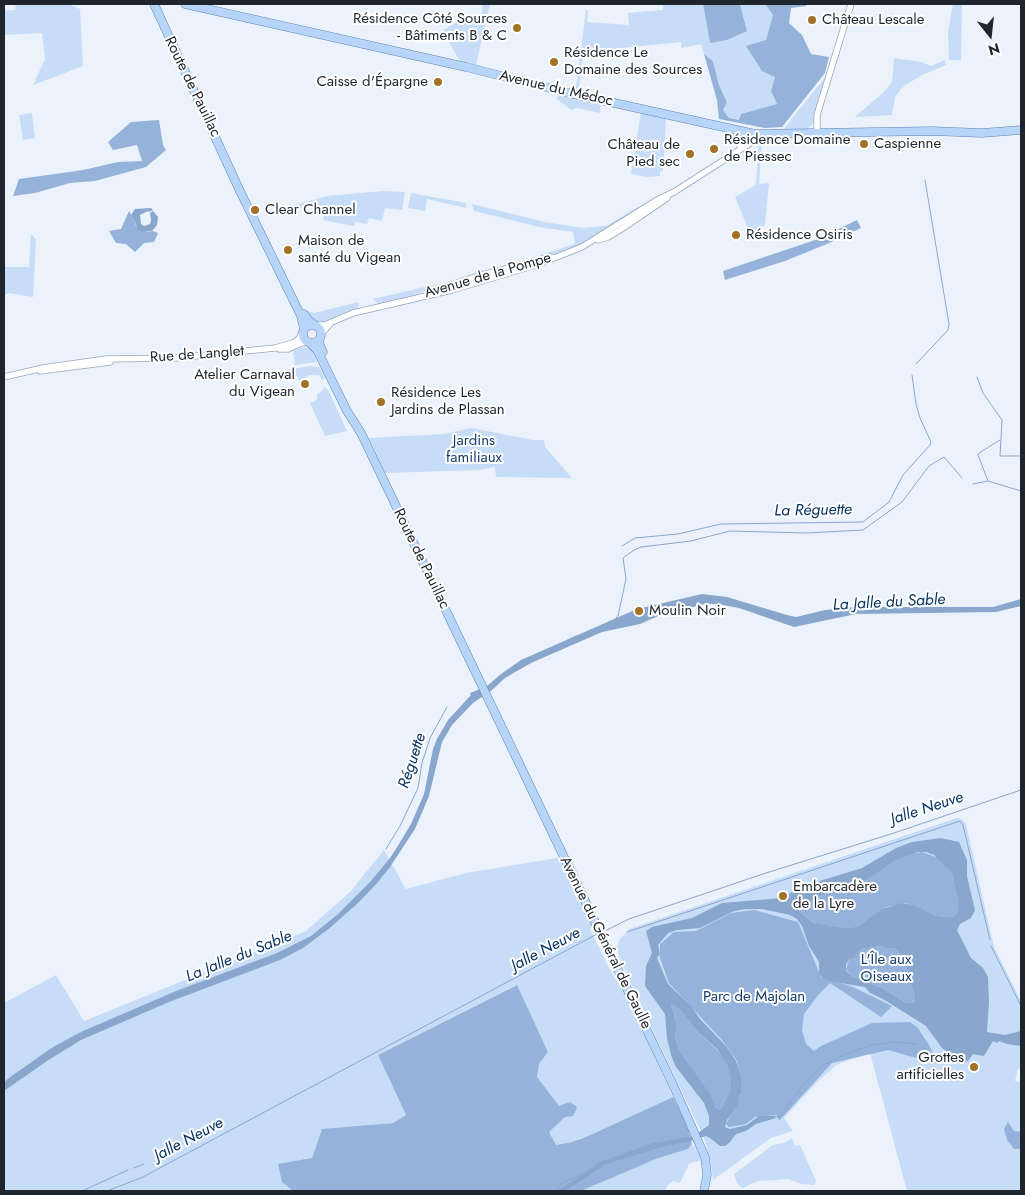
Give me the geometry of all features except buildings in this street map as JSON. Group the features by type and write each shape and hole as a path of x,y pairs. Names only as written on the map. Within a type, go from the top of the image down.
{"main road":[{"name":"Route de Pauillac","path":"153,4 301,316 303,331"},
{"name":"Avenue du Médoc","path":"185,4 756,134 932,131 982,133 1021,130"},
{"name":"Route de Pauillac","path":"232,171 242,187 304,315 314,325"},
{"path":"308,325 314,325 319,328 320,336 315,342 309,342 304,339 303,331 308,325"},
{"name":"Route de Pauillac","path":"320,336 320,347 488,699"},
{"name":"Route de Pauillac","path":"309,342 317,350 347,411 354,420"},
{"name":"Avenue du Général de Gaulle","path":"488,699 695,1131 707,1167 704,1191"}],"street":[{"path":"816,134 817,115 851,4"},
{"path":"740,131 746,137 756,134"},
{"name":"Avenue de la Pompe","path":"314,325 322,325 353,313 417,297 538,259 559,256 608,237 641,217 676,191 756,139 765,135"},
{"name":"Avenue de la Pompe","path":"737,152 743,145 746,137"},
{"name":"Avenue de la Pompe","path":"320,336 331,322"},
{"name":"Rue de Langlet","path":"275,348 296,341 303,331"},
{"name":"Rue de Langlet","path":"4,378 43,368 86,361 176,358 275,348 288,349 301,343 309,342"}],"green space":[{"path":"16,4 68,4 80,9 83,66 33,85 45,59 42,33 4,35 4,11 15,10"},
{"path":"483,4 490,4 476,65 460,61 442,31 457,22 459,14 481,17"},
{"path":"663,4 703,4 710,43 747,31 740,4 765,4 773,15 766,40 747,47 775,77 771,91 777,104 741,114 740,120 729,118 723,110 727,101 719,85 713,61 704,54 701,44 681,48 681,42 583,52 579,88 576,88 586,10 588,10 587,22 629,25 628,13 663,10"},
{"path":"703,4 740,4 747,31 727,40 710,43"},
{"path":"765,4 806,4 806,6 791,8 789,23 802,35 811,54 829,57 825,73 782,127 765,128 719,119 717,100 704,54 713,61 719,85 727,102 723,110 729,118 739,120 741,114 777,104 771,91 775,77 762,71 746,46 766,40 773,15"},
{"path":"953,4 962,4 961,60 949,60 948,32"},
{"path":"894,58 921,62 931,66 945,60 946,65 922,75 904,86 895,97 892,115 855,117 884,92 892,82"},
{"path":"826,76 813,124 807,129 783,130"},
{"path":"558,94 601,104 600,113 577,108 571,110 557,99"},
{"path":"32,113 35,138 23,140 19,115"},
{"path":"641,113 666,119 663,171 660,172 660,176 647,177 631,174"},
{"path":"159,120 163,145 166,150 146,167 95,181 70,183 35,193 13,196 19,179 83,170 118,162 142,161 137,145 113,150 108,142 131,122"},
{"path":"762,139 759,184 769,183 765,225 750,233 735,197 756,185 759,140"},
{"path":"383,191 405,192 402,210 385,208 382,221 369,218 367,224 355,222 354,226 323,220 325,212 307,206 280,213 279,209 327,196"},
{"path":"411,193 466,203 466,208 427,199 425,211 408,208"},
{"path":"472,204 545,222 582,228 606,226 638,207 639,209 579,245 558,253 534,257 575,244 573,232 539,227 474,211"},
{"path":"129,211 136,226 147,232 153,231 158,233 154,242 144,243 135,252 126,244 116,243 109,231 121,229"},
{"path":"857,220 861,228 827,244 785,261 725,280 723,271 818,239"},
{"path":"31,234 36,239 33,297 9,293 4,295 4,267 29,267"},
{"path":"442,283 435,288 409,297 379,304 373,299"},
{"path":"358,302 359,306 356,309 324,323 314,322 304,312 314,313"},
{"path":"303,347 311,349 317,362 295,365 293,351"},
{"path":"310,366 319,367 325,378 322,380 319,375 310,375 299,381 296,374 287,375 284,370"},
{"path":"323,386 328,390 347,431 325,436 310,403 317,400 317,394 324,388"},
{"name":"Jardins familiaux","path":"471,428 533,440 544,440 545,447 572,478 496,477 495,467 480,470 385,473 369,438 444,434"},
{"name":"Parc de Majolan","path":"957,818 962,819 966,824 994,947 1021,1001 1021,1067 1018,1069 1015,1081 1021,1082 1021,1191 907,1191 870,1053 838,1064 818,1081 784,1118 793,1131 771,1138 713,1180 704,1138 619,956 617,947 620,939 629,929"},
{"path":"384,850 406,889 466,873 570,856 601,924 590,929 610,970 620,984 673,1097 586,1137 556,1145 549,1132 565,1117 537,1077 539,1064 548,1052 516,985 378,1055 406,1115 393,1123 322,1130 312,1158 282,1182 293,1191 4,1191 4,1003 56,975 84,1021 306,931 351,891"},
{"path":"922,852 938,858 952,873 958,902 957,912 954,917 937,916 906,903 886,907 857,927 844,928 812,922 799,911 806,904 831,890 862,882 895,861"},
{"path":"754,910 798,922 821,977 853,987 892,1006 881,1017 830,983 804,1014 802,1030 806,1044 814,1051 872,1023 910,1022 918,1028 938,1064 888,1050 832,1063 779,1121 777,1115 755,1117 746,1124 729,1127 726,1124 741,1095 737,1061 722,1040 669,983 660,958 660,944 674,932 696,931 731,913"},
{"name":"L'Île aux Oiseaux","path":"880,946 895,948 904,959 915,1004 906,1003 882,988 853,977 846,970 849,959 862,949"},
{"path":"517,985 548,1052 539,1064 537,1077 559,1106 570,1102 577,1107 573,1116 565,1117 549,1132 556,1145 586,1137 673,1097 688,1127 692,1144 688,1149 656,1159 581,1191 293,1191 282,1182 278,1164 312,1158 322,1129 393,1123 406,1115 378,1055"},
{"path":"671,1004 680,1008 698,1032 717,1050 725,1061 731,1075 731,1089 721,1109 718,1110 716,1108 710,1093 679,1050 675,1037 677,1025"},
{"path":"1008,1122 1014,1131 1021,1132 1021,1149 1014,1149 1007,1140 1004,1129"},
{"path":"792,1138 795,1146 800,1145 816,1181 814,1185 802,1184 788,1179 758,1181 742,1188 737,1183 734,1174 773,1145 784,1143"},
{"path":"692,1144 701,1160 689,1164 680,1183 673,1181 667,1186 666,1191 581,1191 656,1159 688,1149"}],"shaded area":[{"path":"151,208 153,210 140,215 141,224 144,226 150,224 150,213 153,211 158,217 157,225 152,231 143,232 138,230 131,215 135,209"},
{"path":"702,594 727,597 796,617 825,610 856,607 993,607 1021,599 1021,606 996,612 856,614 794,627 739,608 705,604 663,614 640,624 602,632 531,663 505,678 491,691 473,703 452,725 442,742 429,796 415,829 378,882 331,927 303,948 280,960 169,1002 81,1040 4,1091 4,1082 13,1075 53,1047 83,1031 176,991 277,953 311,936 337,915 371,881 390,858 411,824 424,794 433,749 437,739 448,720 471,695 470,693 487,686 521,660 637,609"},
{"path":"941,838 959,842 967,860 967,876 975,910 971,918 960,924 957,930 971,958 983,968 988,977 987,1032 1005,1035 1021,1031 1021,1046 993,1041 984,1056 973,1054 968,1061 963,1063 942,1048 926,1026 870,993 865,987 834,982 823,978 819,974 819,962 809,946 802,926 797,919 790,915 762,909 734,911 700,928 677,930 668,933 658,945 660,954 657,958 668,984 692,1007 700,1019 726,1046 736,1061 741,1078 741,1093 738,1104 727,1120 725,1127 730,1129 747,1125 759,1116 774,1116 776,1118 756,1124 746,1131 736,1134 725,1146 720,1146 706,1136 665,1146 605,1165 565,1191 558,1191 600,1162 653,1143 694,1136 709,1125 709,1116 704,1103 676,1067 672,1058 667,1039 665,1014 645,986 646,966 652,953 646,931 652,927 692,918 722,903 782,898 800,887 862,868 896,848 912,842","holes":["918,852 934,855 952,873 958,902 957,912 954,917 937,916 914,905 902,903 882,909 857,927 844,928 812,922 799,911 803,906 822,895 866,880 895,861","880,946 895,948 904,959 915,1003 906,1003 882,988 853,977 846,971 849,959 854,958 862,949","671,1004 680,1009 698,1032 717,1049 727,1065 731,1077 731,1089 721,1109 716,1108 710,1093 679,1050 675,1037 677,1025"]}],"waterway":[{"name":"La Réguette","path":"916,364 948,330 949,324 925,180"},
{"name":"La Réguette","path":"622,546 635,538 678,534 721,524 863,522 889,502 903,475 930,445 931,442 916,404 912,375"},
{"path":"977,377 983,393 1002,420 1000,456 1021,456"},
{"path":"988,481 978,455 1000,440"},
{"path":"613,621 618,616 626,579 623,558 641,547 691,541 730,531 806,533 863,530 902,502 929,466 944,457 962,478"},
{"path":"973,484 988,481 1021,491"},
{"name":"La Jalle du Sable","path":"566,641 576,636"},
{"name":"Réguette","path":"386,849 400,826 418,788 422,763 430,738 447,707"},
{"name":"Jalle Neuve","path":"603,932 629,919 1021,790"},
{"path":"627,932 960,821 963,825 990,940"},
{"name":"Jalle Neuve","path":"107,1191 143,1177 597,934"},
{"path":"991,946 1021,1006"},
{"path":"773,1117 780,1116 802,1087 822,1066 848,1053 872,1045 895,1042 917,1044"},
{"path":"134,1168 144,1164"},
{"path":"82,1191 128,1170"},
{"path":"556,1191 563,1183 584,1173"}],"place":[{"name":"Château Lescale","path":"812,20"},
{"name":"Résidence Côté Sources - Bâtiments B & C","path":"517,28"},
{"name":"Résidence Le Domaine des Sources","path":"554,62"},
{"name":"Caisse d'Épargne","path":"438,82"},
{"name":"Caspienne","path":"864,144"},
{"name":"Résidence Domaine de Piessec","path":"714,149"},
{"name":"Château de Pied sec","path":"690,154"},
{"name":"Clear Channel","path":"255,210"},
{"name":"Résidence Osiris","path":"736,235"},
{"name":"Maison de santé du Vigean","path":"288,250"},
{"name":"Atelier Carnaval du Vigean","path":"305,384"},
{"name":"Résidence Les Jardins de Plassan","path":"381,402"},
{"name":"Moulin Noir","path":"639,611"},
{"name":"Embarcadère de la Lyre","path":"783,896"},
{"name":"Grottes artificielles","path":"974,1067"}]}
